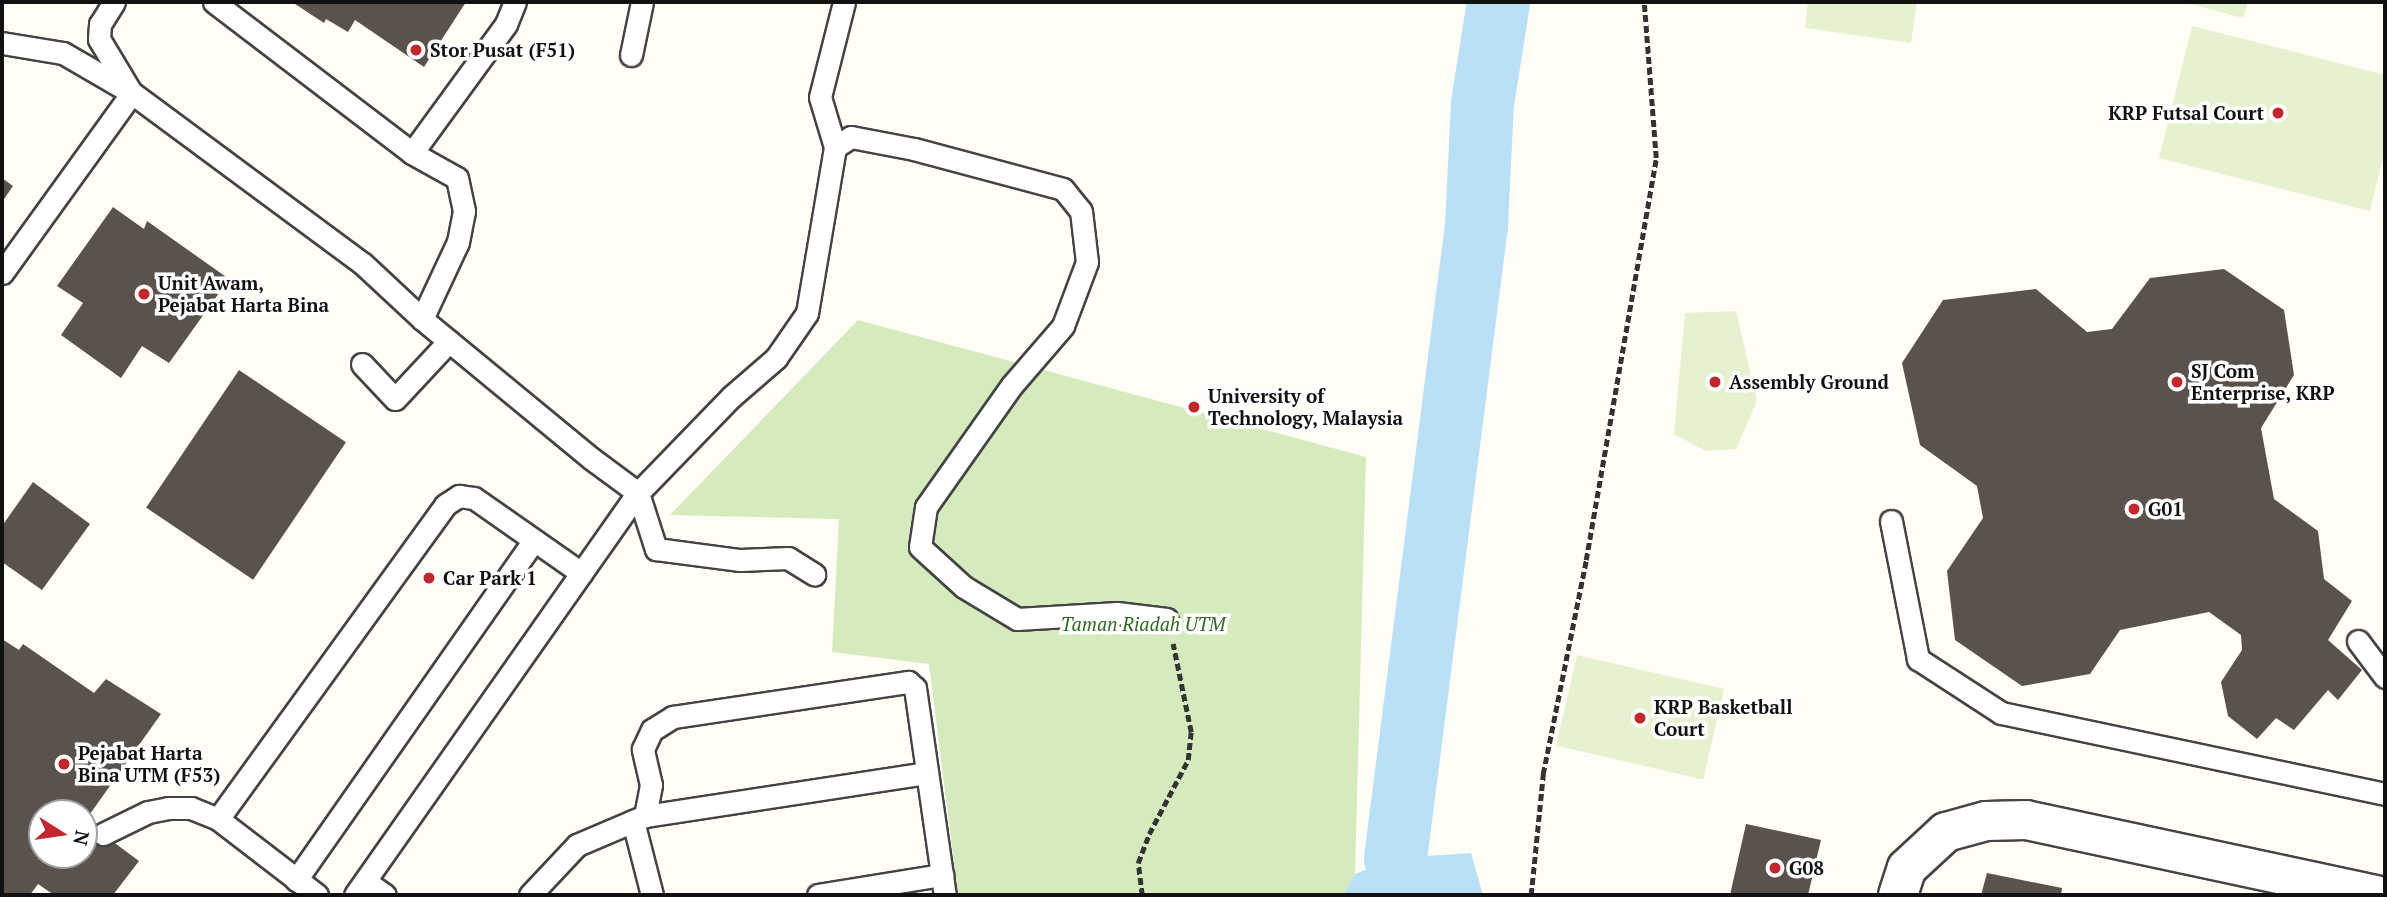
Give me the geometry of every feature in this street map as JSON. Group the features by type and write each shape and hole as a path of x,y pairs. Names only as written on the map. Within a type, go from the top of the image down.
{"street":[{"path":"1898,895 1907,868 1946,832 1986,821 2026,820 2369,895"}],"lane":[{"path":"114,2 100,24 99,39 106,56 132,93"},
{"path":"214,2 412,153 457,177 464,211 458,242 422,319"},
{"path":"412,153 506,24 515,2"},
{"path":"631,55 642,2"},
{"path":"385,895 360,888 638,493 731,397 776,358 807,313 835,146 820,97 844,2"},
{"path":"2,43 63,53 132,93 362,263 422,319 592,459 638,493 656,549 688,556 740,560 788,558 814,574"},
{"path":"2,273 132,93"},
{"path":"835,146 851,137 914,149 1063,188 1082,211 1087,262 1063,327 1012,385 926,507 920,547 964,587 1017,619 1117,613 1167,619"},
{"path":"362,364 395,399 449,341"},
{"path":"218,820 445,505 459,496 474,498 581,573"},
{"path":"1891,521 1918,659 2001,713 2385,794"},
{"path":"296,880 533,541"},
{"path":"2358,641 2385,677"},
{"path":"652,895 639,818 651,785 643,749 652,730 673,717 908,682 915,688 944,885 818,895"},
{"path":"530,895 577,845 639,818 928,772"},
{"path":"103,834 148,812 168,808 191,808 218,820 317,895"}],"path":[{"path":"1531,895 1543,774 1586,560 1656,158 1644,2"},
{"path":"1142,895 1138,863 1149,834 1188,760 1191,732 1167,619"}],"green space":[{"path":"1808,2 1917,2 1911,43 1805,28"},
{"path":"2183,2 2248,2 2243,18"},
{"name":"KRP Futsal Court","path":"2192,26 2385,75 2385,150 2370,211 2159,158"},
{"name":"Assembly Ground","path":"1736,311 1757,401 1736,449 1706,451 1674,434 1685,313"},
{"name":"Taman Riadah UTM","path":"858,320 1366,457 1355,874 1343,895 958,895 929,664 832,652 839,519 670,515"},
{"name":"KRP Basketball Court","path":"1577,655 1724,689 1703,780 1556,746"}],"water":[{"path":"1471,853 1483,895 1343,895 1355,874 1395,858"}],"building":[{"name":"Stor Pusat (F51)","path":"292,2 466,2 424,67 355,20 348,32 326,19 324,23"},
{"path":"2,178 13,186 2,202"},
{"name":"Unit Awam, Pejabat Harta Bina","path":"113,207 144,229 147,221 229,279 169,363 142,346 121,378 61,335 83,303 57,286"},
{"name":"G01","path":"2224,269 2284,310 2294,375 2261,428 2274,499 2318,531 2324,579 2352,601 2328,640 2362,670 2338,700 2328,690 2294,730 2276,718 2257,739 2228,716 2221,682 2242,650 2241,635 2209,612 2120,630 2090,674 2022,686 1955,640 1947,571 1983,518 1977,486 1920,445 1902,363 1943,300 2036,289 2087,332 2112,329 2150,278"},
{"path":"239,370 346,442 253,580 146,508"},
{"path":"33,482 90,524 42,590 2,562 2,526"},
{"name":"Pejabat Harta Bina UTM (F53)","path":"2,639 19,650 23,644 94,693 106,679 161,714 98,803 98,799 28,799 28,869 98,869 98,831 139,861 113,895 54,895 38,884 30,895 2,895"},
{"name":"G08","path":"1746,824 1821,840 1808,895 1730,895"},
{"path":"1987,873 2062,888 2061,895 1981,895"}],"waterway":[{"path":"1395,858 1476,225 1482,103 1498,2"}],"place":[{"name":"Stor Pusat (F51)","path":"416,50"},
{"name":"KRP Futsal Court","path":"2278,113"},
{"name":"Unit Awam, Pejabat Harta Bina","path":"144,294"},
{"name":"Assembly Ground","path":"1715,382"},
{"name":"SJ Com Enterprise, KRP","path":"2177,382"},
{"name":"University of Technology, Malaysia","path":"1194,407"},
{"name":"G01","path":"2134,509"},
{"name":"Car Park 1","path":"429,578"},
{"name":"KRP Basketball Court","path":"1640,718"},
{"name":"Pejabat Harta Bina UTM (F53)","path":"64,764"},
{"name":"G08","path":"1775,868"}]}
